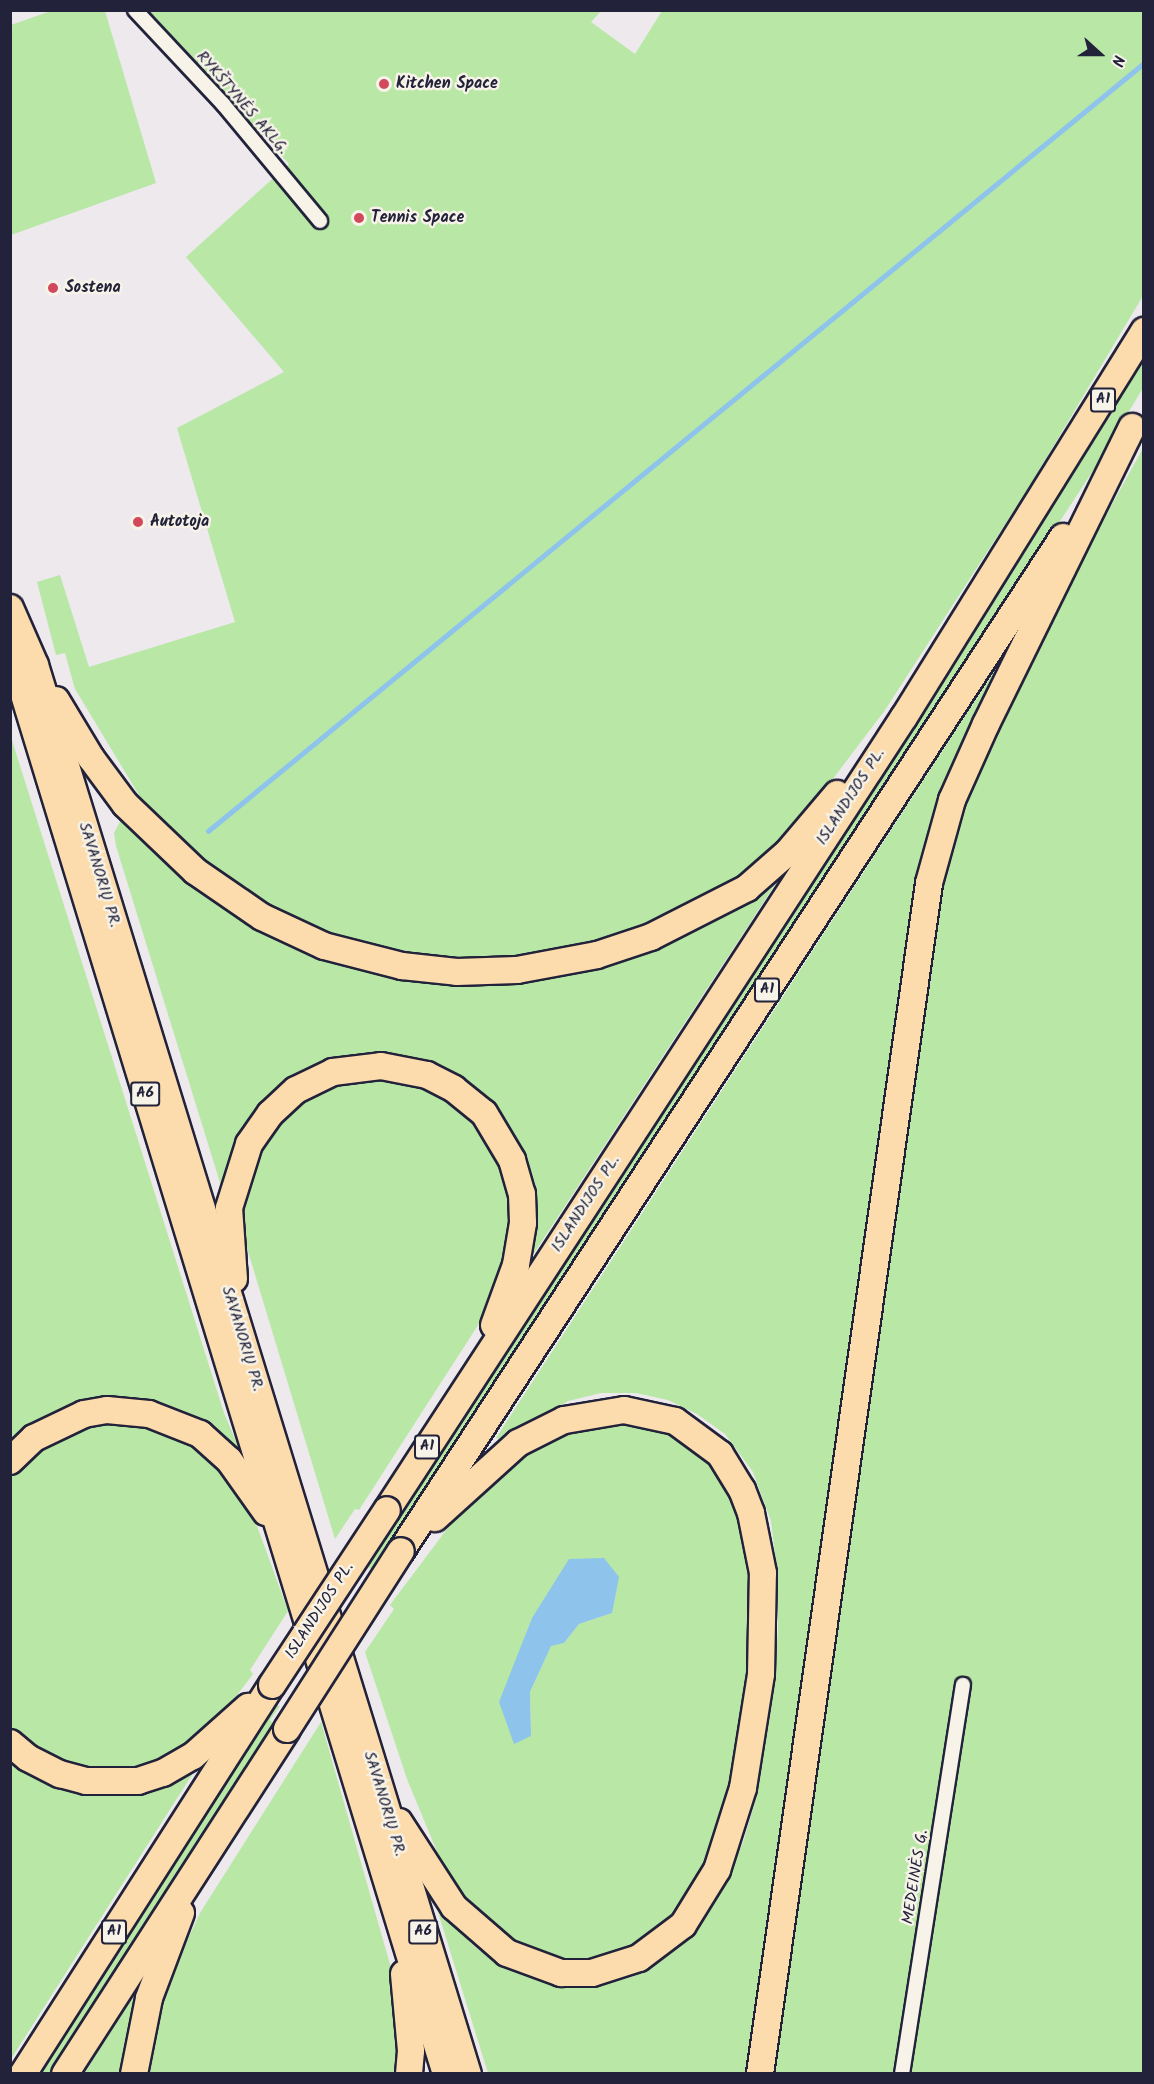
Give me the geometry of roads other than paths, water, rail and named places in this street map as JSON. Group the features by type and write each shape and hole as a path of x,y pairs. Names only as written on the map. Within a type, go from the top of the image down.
{"highway":[{"name":"ISLANDIJOS PL.","path":"23,2073 272,1685 904,717 1143,331"},
{"path":"760,2073 929,883 952,800 986,724 1138,417"},
{"name":"A1","path":"65,2073 401,1551 1138,417"},
{"name":"SAVANORIŲ PR.","path":"10,608 36,665 379,1791 468,2073"},
{"name":"SAVANORIŲ PR.","path":"10,649 446,2073"},
{"path":"36,665 91,758 125,804 166,846 216,886 262,917 324,946 402,966 457,972 517,970 597,955 651,937 747,888 788,852 904,717"},
{"path":"237,1322 230,1208 249,1144 270,1114 296,1090 333,1072 381,1066 427,1075 454,1089 484,1113 512,1160 522,1194 523,1223 516,1265 468,1385"},
{"path":"379,1791 454,1907 507,1953 561,1973 592,1972 617,1967 659,1946 683,1925 717,1870 743,1788 761,1674 763,1573 751,1513 742,1490 720,1454 675,1421 624,1410 564,1420 518,1443 476,1478 401,1551"},
{"path":"10,1461 34,1438 84,1414 126,1411 167,1419 200,1434 229,1460 282,1539"},
{"path":"10,1743 28,1758 60,1774 86,1781 138,1780 163,1773 193,1756 272,1685"},
{"path":"134,2073 149,1998 205,1855"},
{"path":"399,1920 411,2051 409,2073"}],"street":[{"name":"RYKŠTYNĖS AKLG.","path":"135,10 223,104 320,220"},
{"name":"MEDEINĖS G.","path":"902,2073 963,1685"}],"water":[{"path":"604,1558 619,1577 612,1613 579,1624 564,1643 551,1646 530,1692 531,1736 514,1744 499,1702 532,1618 569,1559"}],"waterway":[{"path":"208,831 1144,63"}],"place":[{"name":"Kitchen Space","path":"384,84"},
{"name":"Tennis Space","path":"359,218"},
{"name":"Sostena","path":"53,288"},
{"name":"Autotoja","path":"138,522"}]}
